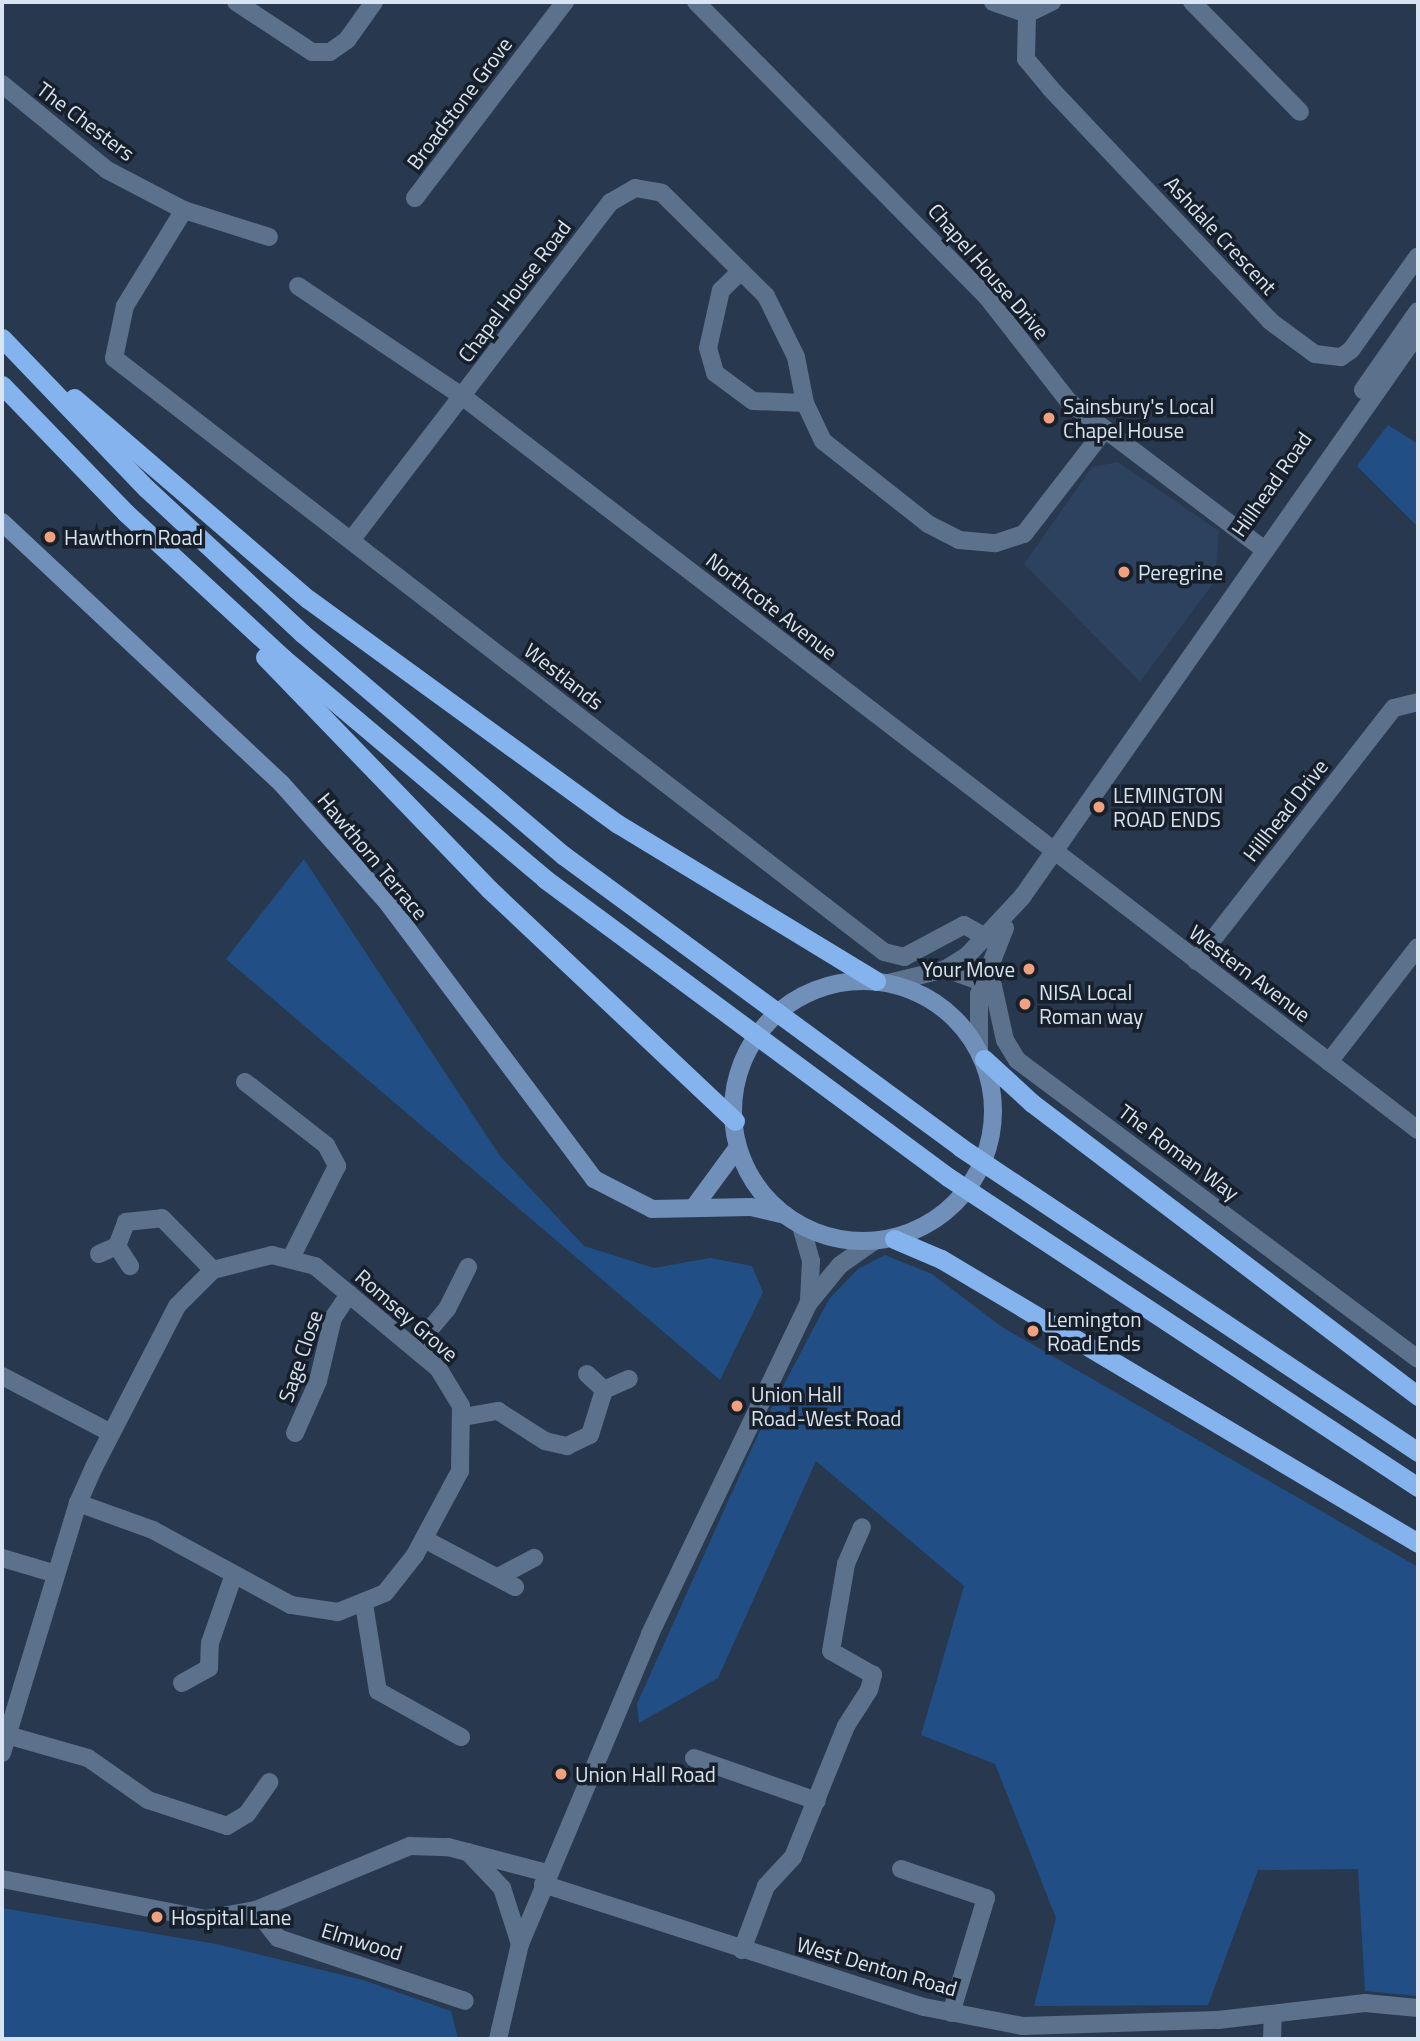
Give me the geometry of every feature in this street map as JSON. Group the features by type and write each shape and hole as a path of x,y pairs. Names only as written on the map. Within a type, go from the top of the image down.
{"highway":[{"path":"2,337 307,599 618,824 882,982"},
{"path":"2,337 146,488 292,624 563,855 960,1147 1418,1452"},
{"path":"2,385 489,889 735,1121"},
{"path":"126,513 403,762 695,995 948,1177 1418,1487"},
{"path":"982,1054 1031,1103 1418,1396"},
{"path":"894,1239 941,1259 1418,1543"}],"main road":[{"name":"Hawthorn Terrace","path":"2,522 281,783 387,902 594,1179 652,1209 694,1207 785,1215"},
{"path":"882,982 950,1013 982,1054 994,1093 991,1130 974,1170 939,1217 894,1239 836,1239 801,1226 785,1215 757,1186 738,1147 735,1121 740,1067 765,1020 804,995 882,982"},
{"path":"694,1207 738,1147"}],"street":[{"path":"236,2 312,52 330,52 347,40 374,2"},
{"name":"Broadstone Grove","path":"415,198 565,2"},
{"name":"Chapel House Drive","path":"696,2 916,221 1102,433 1261,547"},
{"path":"993,2 1027,14 1052,2"},
{"path":"1192,2 1300,113"},
{"name":"Ashdale Crescent","path":"1027,14 1026,59 1050,88 1252,304 1315,354 1341,357 1351,350 1418,256"},
{"name":"The Chesters","path":"2,85 107,170 184,210 269,237"},
{"name":"Chapel House Road","path":"352,539 611,202 635,188 662,193 741,271 782,321 805,403 823,441 928,524 959,540 996,544 1024,534 1102,433"},
{"name":"Westlands","path":"184,210 125,306 114,358 884,952 904,957 956,926 993,940"},
{"path":"741,271 721,290 708,348 715,373 753,401 805,403"},
{"name":"Northcote Avenue","path":"298,286 462,396 1054,853"},
{"name":"Hillhead Road","path":"982,1054 976,1007 993,940 1418,311"},
{"name":"Hillhead Road","path":"1261,547 1418,333"},
{"name":"Hillhead Drive","path":"1196,961 1394,708 1418,702"},
{"name":"Western Avenue","path":"1054,853 1418,1130"},
{"name":"Hillhead Road","path":"882,982 946,969 993,940"},
{"path":"1329,1062 1418,947"},
{"path":"946,969 985,979"},
{"name":"The Roman Way","path":"985,979 997,991 1005,1041 1017,1060 1418,1359"},
{"path":"245,1082 326,1144 337,1166 291,1258"},
{"path":"99,1254 117,1246 126,1222 162,1218 213,1270"},
{"path":"801,1226 811,1261 808,1304"},
{"path":"498,2039 520,1944 564,1828 808,1304 840,1265 874,1241"},
{"path":"117,1246 130,1266"},
{"name":"Romsey Grove","path":"2,1753 7,1725 78,1503 177,1306 213,1270 244,1258 291,1258 316,1266 414,1348 452,1385 463,1417 460,1471 424,1539 402,1576 364,1604 316,1611 233,1577 153,1530 78,1503"},
{"path":"414,1348 447,1309 468,1267"},
{"name":"Sage Close","path":"295,1433 333,1318 349,1294"},
{"path":"587,1374 604,1390"},
{"path":"2,1376 111,1433"},
{"path":"463,1417 498,1411 545,1441 568,1446 590,1435 604,1390 629,1379"},
{"path":"742,1950 766,1886 793,1857 873,1675 831,1651 846,1563 862,1527"},
{"path":"424,1539 515,1587"},
{"path":"498,1577 534,1558"},
{"path":"2,1559 56,1574"},
{"path":"183,1684 209,1668 210,1643 233,1577"},
{"path":"364,1604 378,1692 461,1737"},
{"path":"7,1725 88,1758 148,1800 228,1826 247,1814 270,1782"},
{"path":"694,1758 817,1801"},
{"path":"2,1879 206,1919 256,1910 410,1846 468,1852 545,1879"},
{"path":"468,1852 502,1888 520,1944"},
{"path":"901,1869 986,1898 951,2013"},
{"name":"West Denton Road","path":"545,1879 742,1950 951,2013 1023,2026 1273,2015 1365,2003 1418,2008"},
{"name":"Elmwood","path":"256,1910 278,1938 465,2001"},
{"path":"1272,2039 1273,2015"}],"shaded area":[{"path":"1388,425 1418,444 1418,527 1357,466"},
{"name":"Peregrine","path":"1118,462 1219,531 1215,581 1140,682 1024,564 1092,467"},
{"path":"304,859 500,1156 584,1246 654,1268 710,1258 752,1266 763,1292 720,1380 226,959"},
{"path":"885,1255 932,1274 1002,1327 1418,1567 1418,1996 1365,1991 1358,1869 1258,1870 1208,2005 1034,2006 1056,1918 995,1764 921,1735 964,1586 816,1461 718,1678 639,1723 637,1704 761,1428 829,1299 858,1269"},
{"path":"2,1908 216,1944 363,1980 451,2011 458,2039 2,2039"}],"place":[{"name":"Sainsbury's Local Chapel House","path":"1049,418"},
{"name":"Hawthorn Road","path":"50,537"},
{"name":"Peregrine","path":"1124,572"},
{"name":"LEMINGTON ROAD ENDS","path":"1099,807"},
{"name":"Your Move","path":"1029,969"},
{"name":"NISA Local Roman way","path":"1025,1004"},
{"name":"Lemington Road Ends","path":"1033,1331"},
{"name":"Union Hall Road-West Road","path":"737,1406"},
{"name":"Union Hall Road","path":"561,1774"},
{"name":"Hospital Lane","path":"157,1917"}]}
